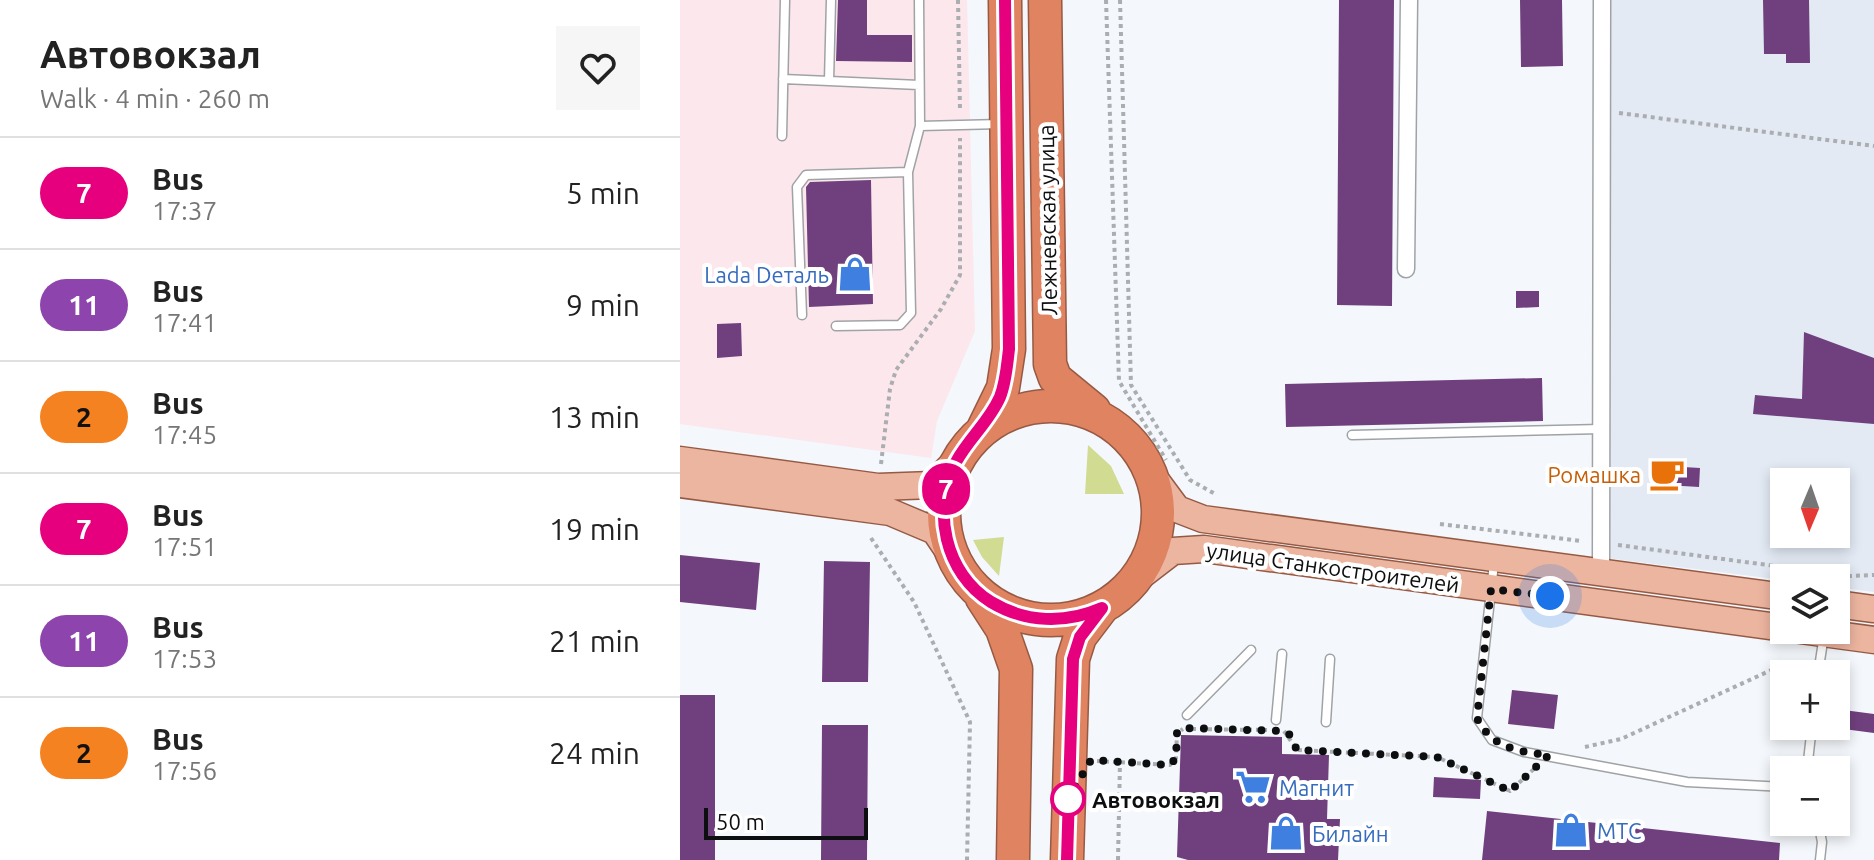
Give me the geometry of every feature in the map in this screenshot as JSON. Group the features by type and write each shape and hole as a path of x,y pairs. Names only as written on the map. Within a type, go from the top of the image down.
{"highway":[{"name":"Лежневская улица","path":"983,429 1003,388 1009,349 1005,0"},
{"name":"Лежневская улица","path":"1045,0 1050,364 1055,378 1103,416"},
{"path":"1013,860 1016,669 1002,629 952,556 943,511 948,483 958,459 983,429 1001,418 1041,406 1083,409 1103,416 1165,477 1153,544 1130,584 1102,608 1080,637 1073,659 1067,860"},
{"path":"977,592 1012,612 1038,619 1064,619 1102,608"}],"main road":[{"path":"680,460 878,487 932,485 958,459"},
{"name":"улица Станкостроителей","path":"1165,477 1171,505 1192,517 1770,595"},
{"path":"680,484 890,512 935,531 952,556"},
{"name":"улица Станкостроителей","path":"1130,584 1163,556 1191,548 1770,626"},
{"path":"1850,606 1874,609"},
{"path":"1850,636 1874,640"}],"street":[{"path":"1406,269 1409,0"},
{"path":"1601,572 1602,0"}],"lane":[{"path":"782,136 785,0"},
{"path":"829,81 831,0"},
{"path":"836,326 900,325 911,313 908,172 920,126 919,0"},
{"path":"783,79 919,85"},
{"path":"920,126 1007,124"},
{"path":"802,315 797,187 806,175 908,172"},
{"path":"1352,435 1601,429"},
{"path":"1494,559 1477,718 1486,735 1524,752 1687,782 1770,786"},
{"path":"1187,715 1251,650"},
{"path":"1276,720 1282,654"},
{"path":"1326,722 1330,659"},
{"path":"1820,860 1821,836"}],"path":[{"path":"880,466 890,389 896,370 941,309 960,275 958,0"},
{"path":"1106,0 1119,381 1165,477"},
{"path":"1120,0 1131,385 1190,480 1223,497"},
{"path":"1603,110 1874,146"},
{"path":"1193,491 1221,505"},
{"path":"1434,524 1850,576 1874,575"},
{"path":"871,538 914,602 970,722 967,860"},
{"path":"1283,731 1289,734 1297,750 1437,757 1510,791 1549,755 1621,739 1770,671"},
{"path":"1091,760 1170,765 1176,758 1177,733 1184,728 1269,730"},
{"path":"1118,860 1120,762"}],"shaded area":[{"path":"680,0 967,0 975,331 937,421 931,458 680,424"},
{"path":"1600,0 1874,0 1874,592 1850,589 1850,564 1770,564 1770,578 1606,558"}],"green space":[{"path":"1088,445 1111,466 1124,494 1085,494"},
{"path":"1004,537 999,576 982,557 973,540"}],"building":[{"path":"838,0 867,0 867,35 912,35 912,62 836,61"},
{"path":"1339,0 1394,0 1392,306 1337,305"},
{"path":"1520,0 1562,0 1563,66 1521,67"},
{"path":"1763,0 1809,0 1810,63 1786,63 1786,54 1764,54"},
{"path":"871,180 873,304 809,307 806,187 810,182"},
{"path":"1516,291 1539,291 1539,307 1516,308"},
{"path":"741,323 742,356 717,358 717,324"},
{"path":"1804,332 1874,358 1874,424 1753,414 1755,395 1802,399"},
{"path":"1542,378 1543,421 1286,427 1285,384"},
{"path":"1667,466 1700,468 1699,487 1666,485"},
{"path":"680,555 760,563 756,610 680,602"},
{"path":"824,561 870,562 868,682 822,682"},
{"path":"1512,690 1558,695 1554,729 1508,724"},
{"path":"680,695 715,695 715,860 680,860"},
{"path":"1850,711 1874,714 1874,733 1850,730"},
{"path":"822,725 868,725 867,860 821,860"},
{"name":"Магнит","path":"1181,735 1282,737 1282,754 1329,755 1327,819 1340,819 1338,860 1188,860 1177,857"},
{"path":"1434,777 1481,780 1480,799 1433,797"},
{"path":"1487,811 1780,843 1779,860 1482,860"}],"bus line":[{"name":"7","path":"1005,0 1009,349 999,398 983,429 965,448 952,471 945,496 944,527 952,556 968,582 1000,607 1038,619 1077,617 1102,608 1080,637 1073,659 1067,860"}],"place":[{"name":"Lada Dеталь","path":"855,274"},
{"name":"Ромашка","path":"1667,474"},
{"name":"Магнит","path":"1253,787"},
{"name":"Автовокзал","path":"1068,799"},
{"name":"МТС","path":"1571,830"},
{"name":"Билайн","path":"1286,833"}],"route":[{"path":"1068,799 1091,760 1170,765 1176,758 1177,733 1184,728 1285,731 1291,736 1292,745 1297,750 1437,757 1510,791 1549,755 1524,752 1492,740 1477,718 1491,589 1550,596"}]}
